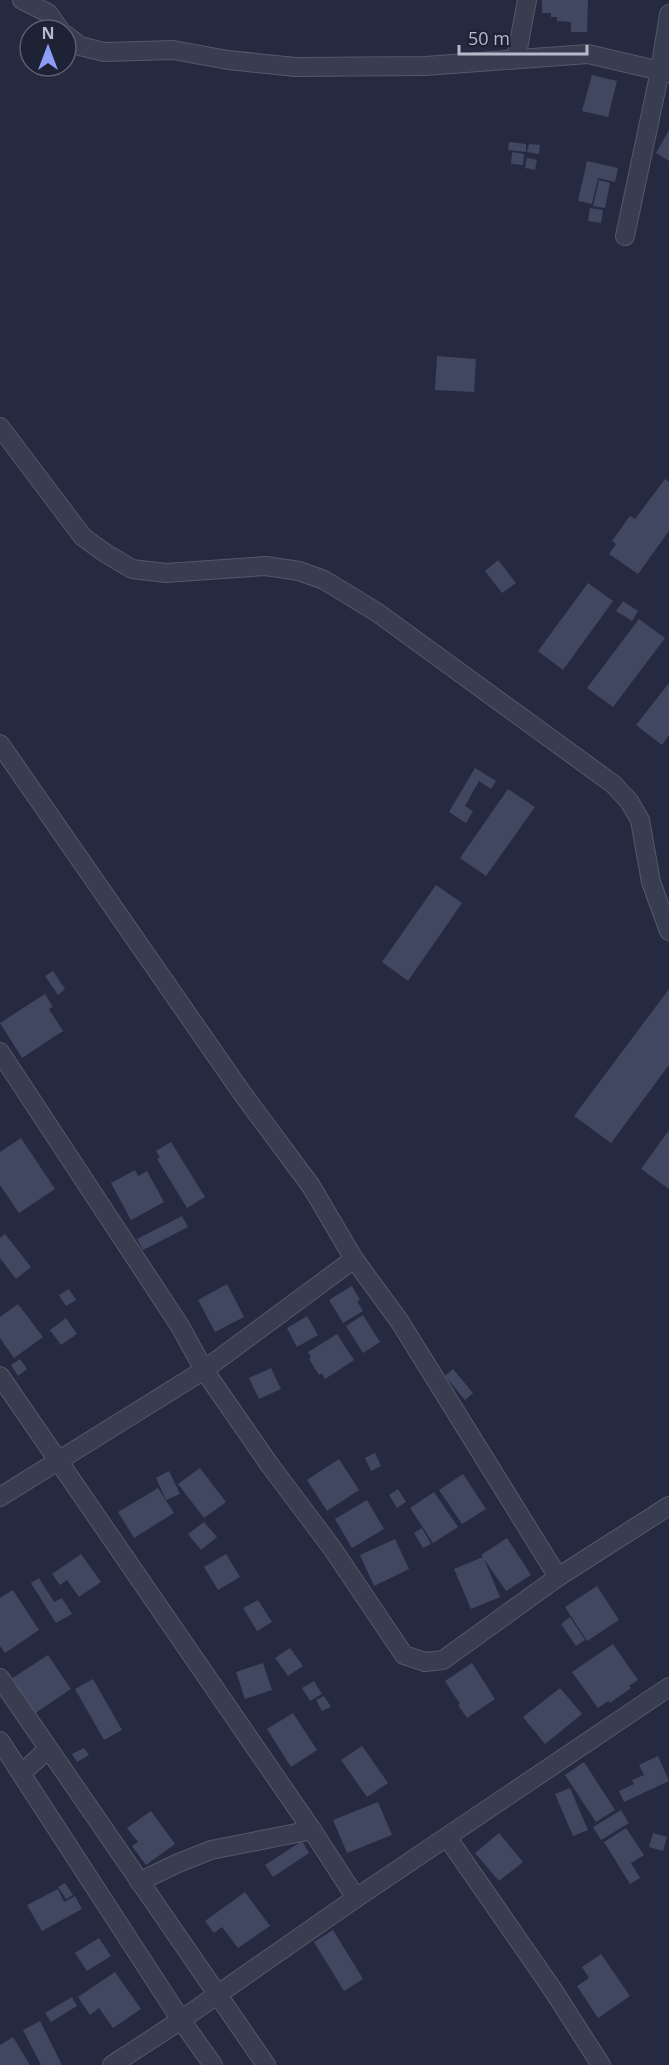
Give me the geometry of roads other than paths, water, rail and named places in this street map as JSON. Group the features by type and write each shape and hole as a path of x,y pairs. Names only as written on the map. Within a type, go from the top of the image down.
{"street":[{"path":"22,0 48,13 52,18"},
{"path":"516,59 527,0"},
{"path":"625,236 664,72 669,14"},
{"path":"78,44 104,52 173,50 228,60 295,67 388,67 588,54 664,72"},
{"path":"0,427 31,466 55,503 83,537 105,553 132,568 166,573 266,566 299,571 324,580 378,613 613,784 629,801 639,820 651,882 669,931"},
{"path":"0,744 242,1093 311,1186 354,1259 400,1322 558,1577"},
{"path":"0,1052 180,1326 204,1370 269,1464 332,1548 404,1655 424,1662 443,1660 558,1577 669,1506"},
{"path":"0,1497 204,1370 354,1259"},
{"path":"0,1376 312,1830 356,1898"},
{"path":"0,1678 266,2065"},
{"path":"112,2065 669,1687"},
{"path":"0,1741 181,2020 213,2065"},
{"path":"22,1773 48,1749"},
{"path":"139,1882 211,1850 312,1830"},
{"path":"447,1837 553,1990 601,2065"}]}
